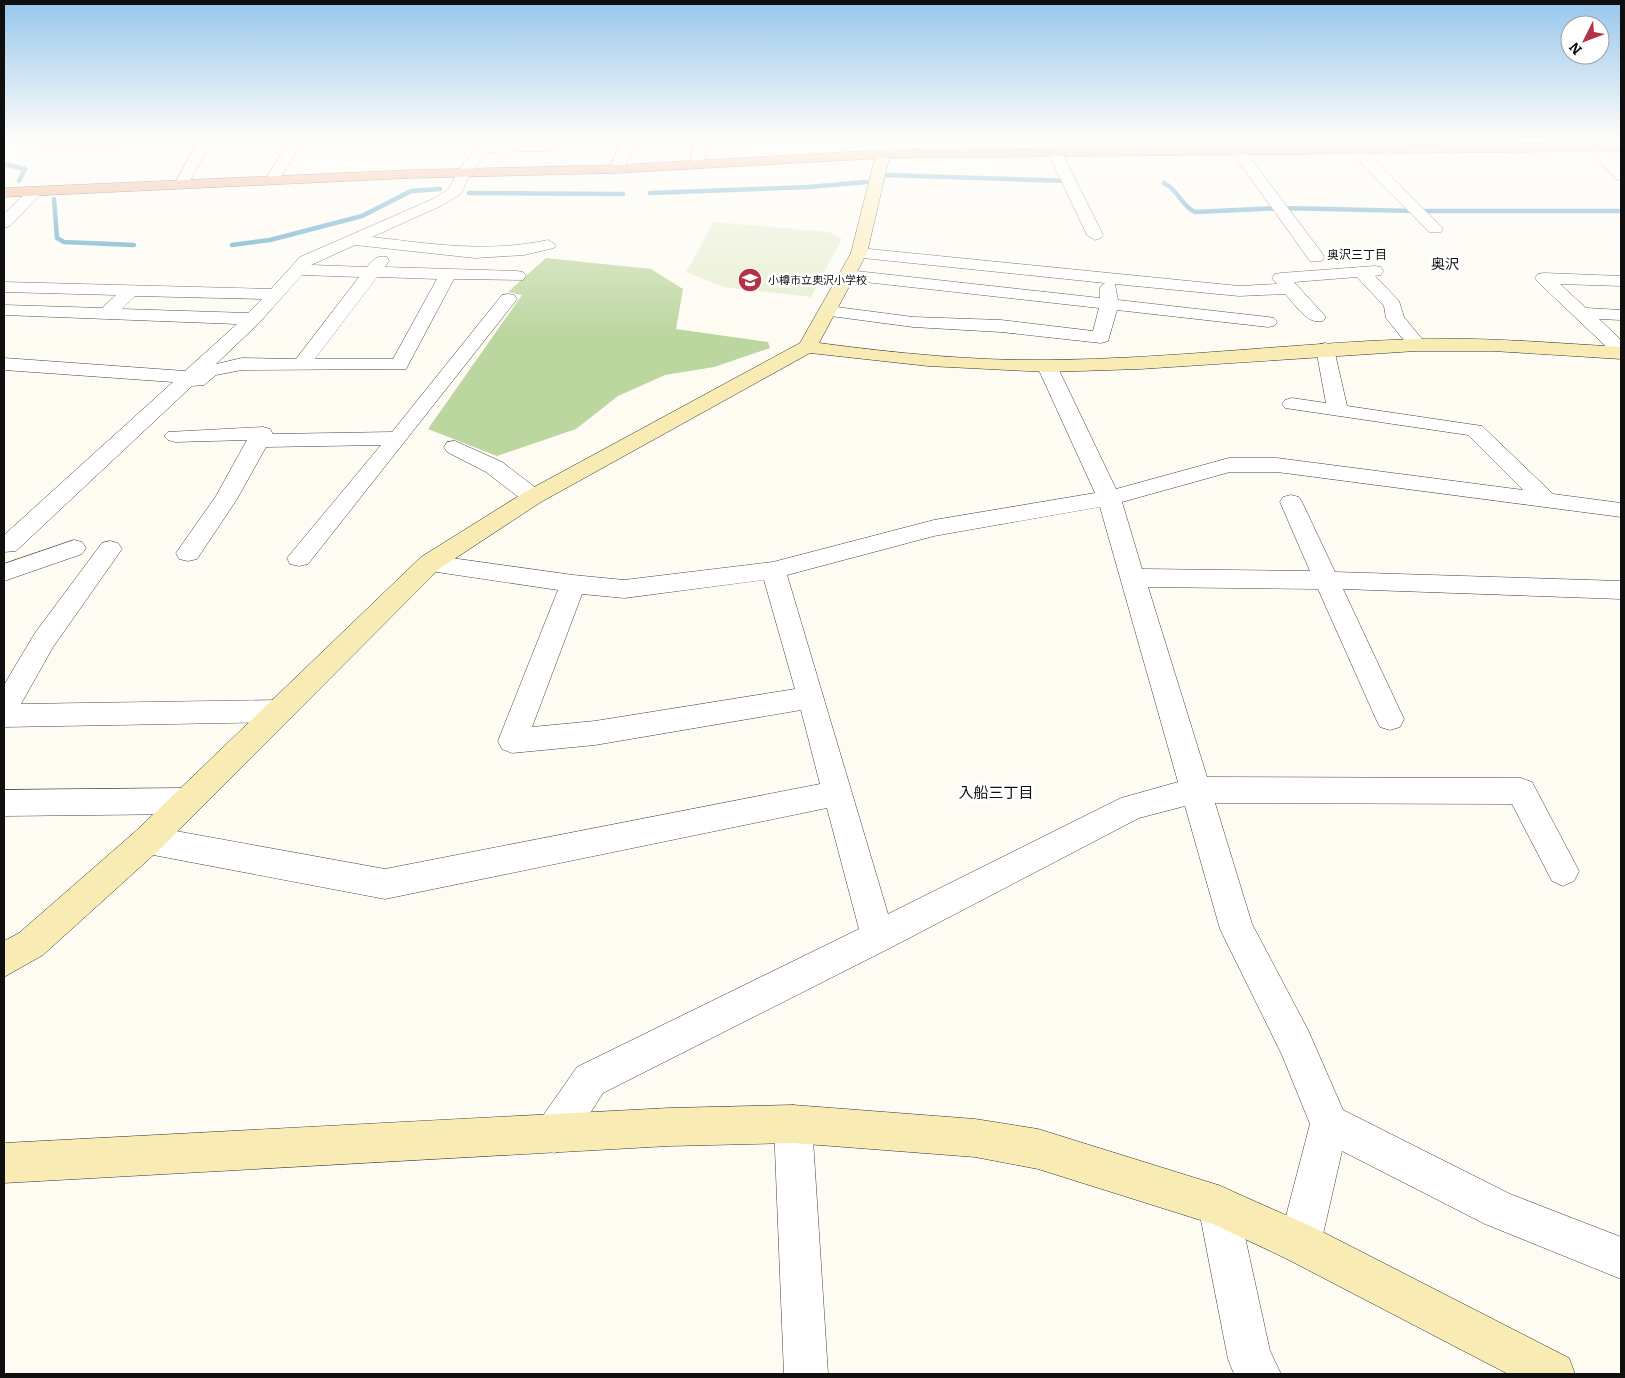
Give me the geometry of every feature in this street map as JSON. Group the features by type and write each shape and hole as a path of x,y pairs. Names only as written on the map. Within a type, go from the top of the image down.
{"street":[{"path":"4,223 22,205"},
{"path":"8,545 253,319 306,261 430,205"},
{"path":"4,960 31,944 148,840 430,563 533,497 807,347 829,311 859,253 871,205"},
{"path":"1081,205 1095,235"},
{"path":"1278,205 1316,257"},
{"path":"1411,205 1435,229"},
{"path":"350,240 483,252 524,252 548,245"},
{"path":"301,365 396,244"},
{"path":"859,253 1238,291 1290,289"},
{"path":"298,270 516,276"},
{"path":"1317,317 1281,278 1367,271 1393,305 1395,318 1418,345"},
{"path":"158,405 172,400 209,371 227,366 242,364 399,365 448,275"},
{"path":"847,275 1109,305 1196,322 1268,322"},
{"path":"829,311 913,322 1001,326 1101,337 1109,305 1109,278"},
{"path":"1621,281 1544,278 1621,352"},
{"path":"1191,286 1196,322"},
{"path":"4,287 277,294"},
{"path":"40,311 68,289"},
{"path":"107,314 130,291"},
{"path":"299,558 398,438 508,299"},
{"path":"4,310 253,319"},
{"path":"1583,314 1621,316"},
{"path":"807,347 900,359 1047,366 1193,360 1325,349 1418,345 1621,352"},
{"path":"1325,349 1338,411"},
{"path":"1047,366 1109,498 1237,929 1295,1044 1329,1124 1300,1242"},
{"path":"8,368 190,377"},
{"path":"1292,404 1474,430 1546,500"},
{"path":"175,436 263,433 226,499 188,553"},
{"path":"258,441 398,438"},
{"path":"455,447 494,467 533,497"},
{"path":"430,563 573,584 624,589 773,570 934,528 1109,498 1230,465 1278,465 1621,510"},
{"path":"1291,502 1390,719"},
{"path":"4,573 74,548"},
{"path":"4,709 44,640 110,550"},
{"path":"773,570 811,697 878,937"},
{"path":"1132,578 1327,580 1621,590"},
{"path":"573,584 512,741 594,733 811,697"},
{"path":"4,716 280,711"},
{"path":"554,1134 590,1080 878,937 1132,807 1196,790 1521,791 1563,872"},
{"path":"148,840 385,884 838,793"},
{"path":"4,803 187,801"},
{"path":"793,1124 806,1374"},
{"path":"4,1163 670,1127 793,1124 975,1138 1038,1149 1218,1205 1300,1242 1553,1374"},
{"path":"1329,1124 1499,1210 1621,1258"},
{"path":"1218,1205 1250,1359 1259,1374"}],"green space":[{"path":"714,222 829,232 842,239 811,297 724,287 686,272"},
{"path":"546,258 651,269 683,289 676,329 768,342 770,348 714,367 665,375 618,396 576,429 497,456 428,429 522,295 508,292"}],"waterway":[{"path":"54,205 57,238 64,242 134,245"},
{"path":"232,245 270,240 362,216 383,205"},
{"path":"1185,205 1195,212 1280,208 1416,211 1618,211"}],"place":[{"name":"小樽市立奥沢小学校","path":"750,280"}],"district":[{"name":"奥沢三丁目","path":"1357,255"},
{"name":"奥沢","path":"1445,264"},
{"name":"入船三丁目","path":"996,793"}]}
